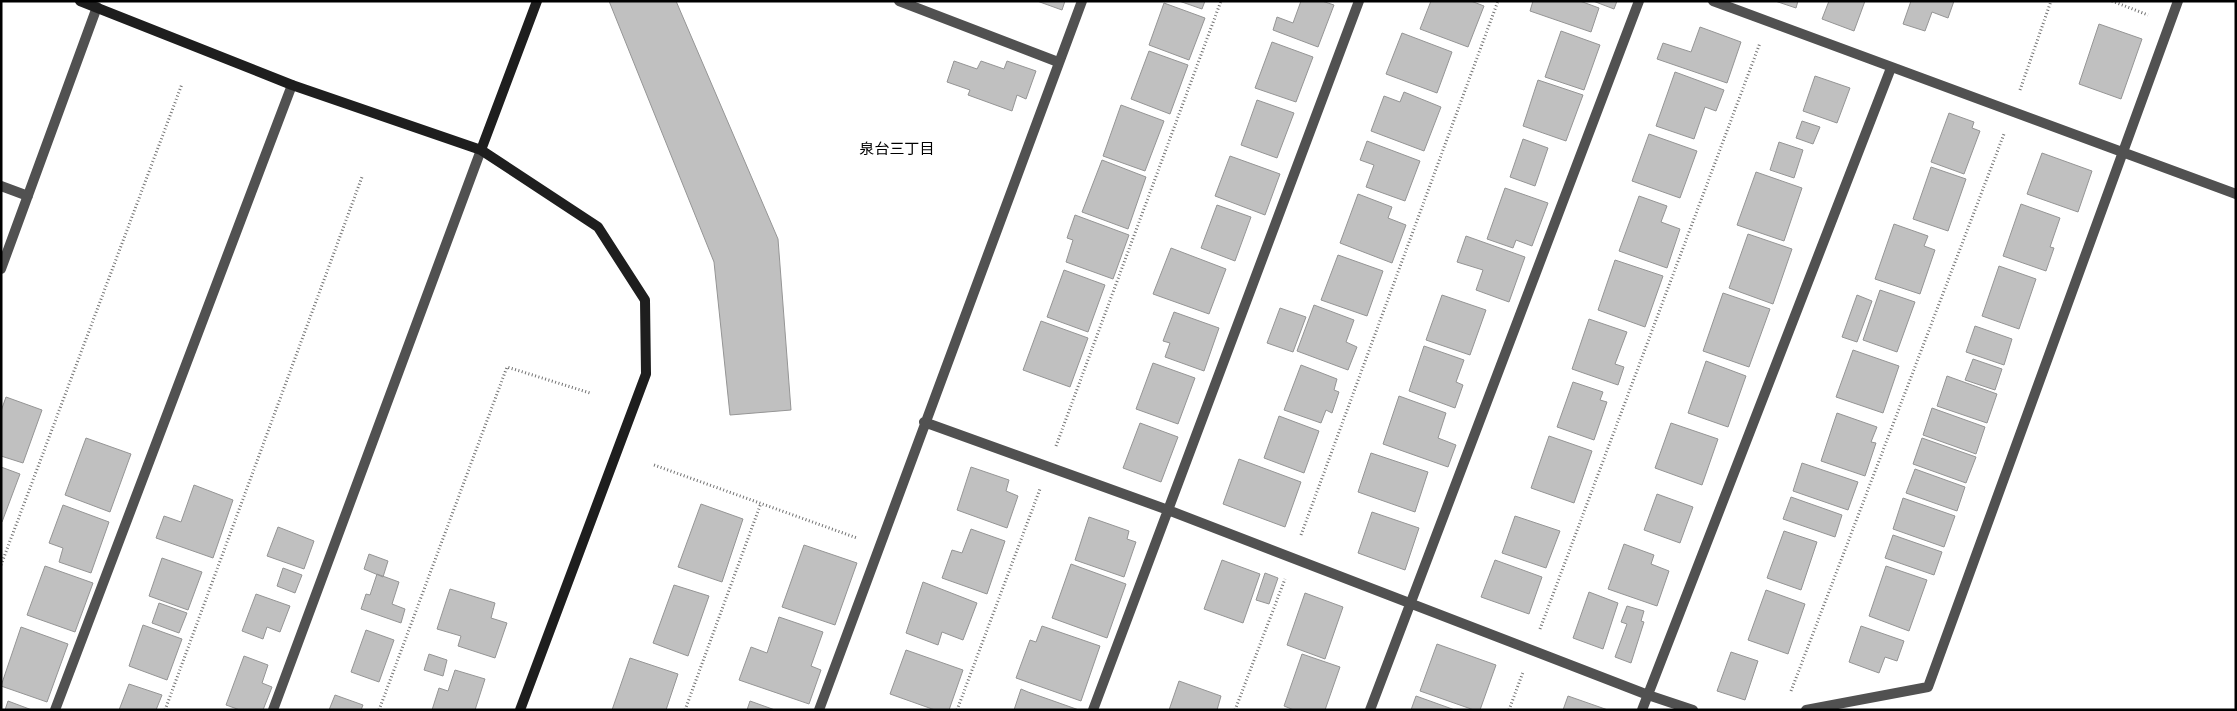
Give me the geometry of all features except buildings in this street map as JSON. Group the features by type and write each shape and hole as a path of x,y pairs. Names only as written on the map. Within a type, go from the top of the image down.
{"street":[{"path":"80,1 99,4 292,85 481,150 598,227 646,300 646,374 520,710"},
{"path":"273,710 537,1"},
{"path":"899,1 1058,62"},
{"path":"819,710 924,422 1082,1"},
{"path":"1093,710 1359,1"},
{"path":"1370,710 1639,1"},
{"path":"1713,1 2236,194"},
{"path":"1806,710 1928,687 2178,1"},
{"path":"1,269 99,4"},
{"path":"1642,710 1891,68"},
{"path":"55,710 292,85"},
{"path":"1,186 28,196"},
{"path":"924,422 1168,510 1648,695 1693,710"}],"path":[{"path":"957,710 1221,1"},
{"path":"1235,710 1293,558 1498,1"},
{"path":"1788,700 2012,111 2051,1"},
{"path":"2112,1 2170,24"},
{"path":"1509,710 1768,21"},
{"path":"1,565 182,84"},
{"path":"165,710 362,177"},
{"path":"379,710 507,367 590,393"},
{"path":"654,465 879,546"},
{"path":"685,710 760,503"}],"district":[{"name":"泉台三丁目","path":"897,149"}]}
